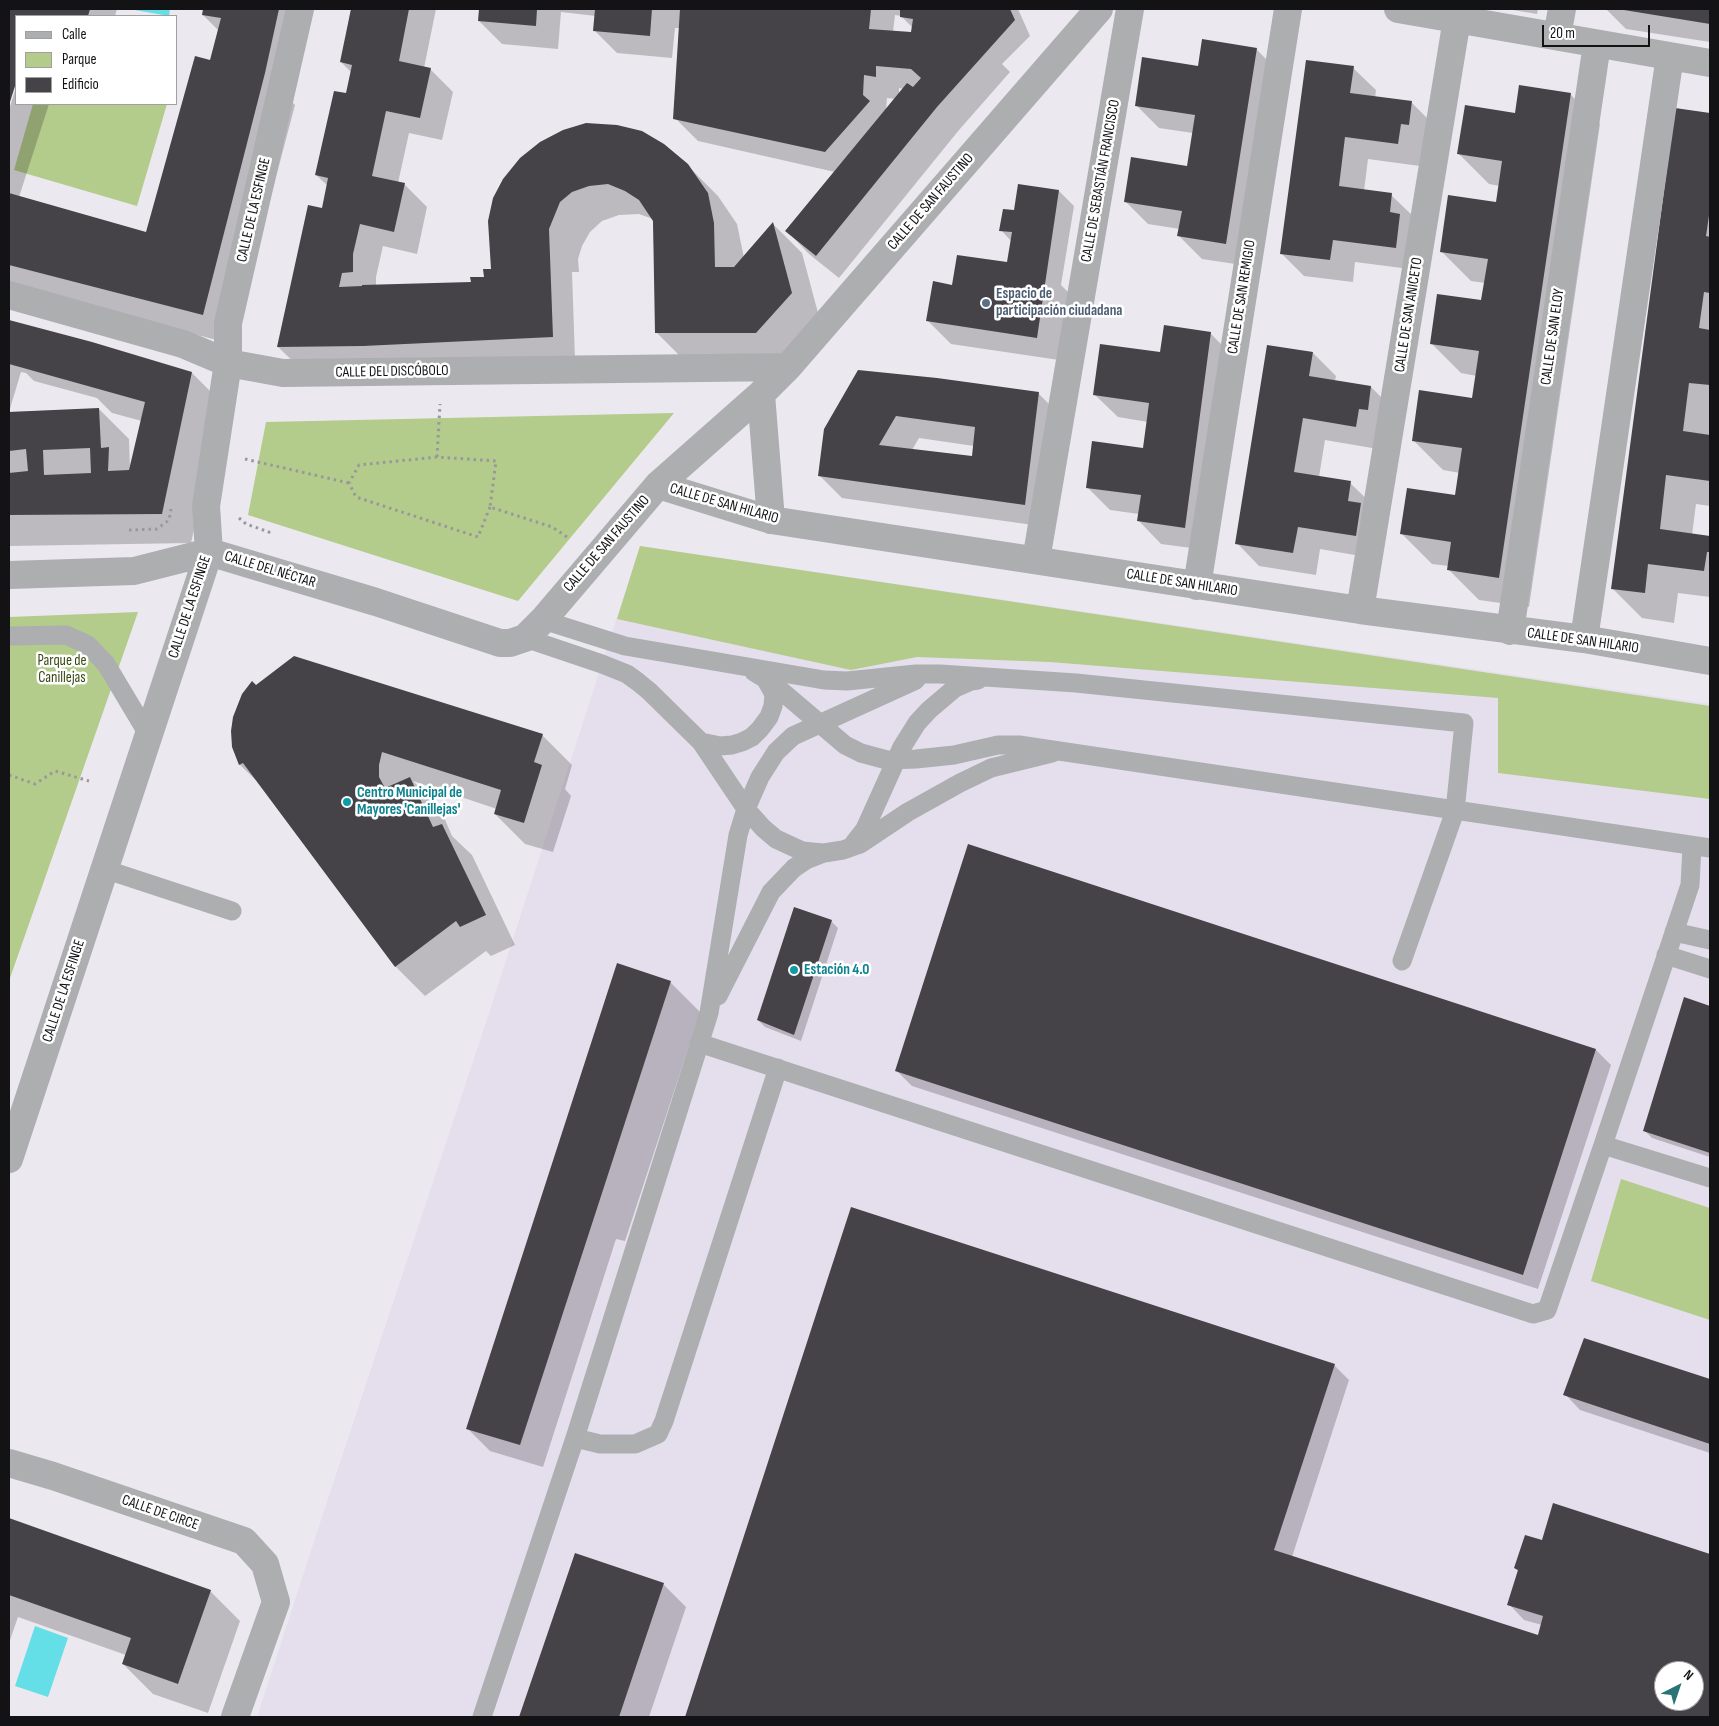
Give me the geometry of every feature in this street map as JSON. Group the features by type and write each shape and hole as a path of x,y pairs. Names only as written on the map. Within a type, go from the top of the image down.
{"street":[{"name":"CALLE DE LA ESFINGE","path":"9,1158 209,552 206,506 228,363 228,323 300,9"},
{"name":"CALLE DE SAN FAUSTINO","path":"534,629 658,485 788,367 1099,9"},
{"name":"CALLE DE SEBASTIÁN FRANCISCO","path":"1036,560 1130,9"},
{"name":"CALLE DE SAN REMIGIO","path":"1197,586 1288,9"},
{"path":"1398,9 1710,63"},
{"path":"1557,36 1562,9"},
{"name":"CALLE DE SAN ANICETO","path":"1360,610 1457,19"},
{"name":"CALLE DE SAN ELOY","path":"1510,631 1597,44"},
{"path":"1584,640 1670,56"},
{"name":"CALLE DEL DISCÓBOLO","path":"9,295 182,344 228,363 283,373 788,367"},
{"path":"760,394 772,520"},
{"name":"CALLE DE SAN HILARIO","path":"658,485 772,520 1197,586 1584,640 1710,661"},
{"name":"CALLE DEL NÉCTAR","path":"9,575 134,571 209,552 366,599 500,643 510,644 534,629"},
{"name":"CALLE DE CIRCE","path":"9,1464 53,1476 244,1541 265,1564 276,1602 235,1717"}],"lane":[{"path":"534,629 824,680 847,681 916,674 940,674 1076,683 1464,723 1455,811 1402,961"},
{"path":"534,629 627,674 649,691 700,742 746,809 763,828 776,838 802,851 824,853"},
{"path":"11,636 66,635 88,645 106,664 149,736"},
{"path":"699,1043 1533,1314 1548,1310 1701,847 1019,745 998,746 954,755 897,760 881,759 861,753 845,744 763,676 738,664"},
{"path":"709,1013 738,835 746,809 760,777 776,752 793,736 820,723 905,684 924,677 940,674"},
{"path":"700,742 720,746 732,745 752,737 760,729 773,706 774,694 763,676"},
{"path":"844,850 854,843 865,829 905,742 928,710 955,688 972,681 994,678"},
{"path":"482,1717 575,1438 709,1013 771,892 794,868 806,860 824,853 844,850 860,844 908,812 976,775 992,768 1060,751"},
{"path":"104,869 232,912"},
{"path":"1674,932 1710,940"},
{"path":"1666,955 1710,970"},
{"path":"575,1438 600,1444 635,1444 658,1434 664,1421 778,1068"},
{"path":"1604,1145 1710,1178"}],"path":[{"path":"437,457 442,371"},
{"path":"437,457 496,461 490,507 478,537 356,497 349,483 359,465 437,457"},
{"path":"242,467 244,458 349,483"},
{"path":"490,507 552,527 595,556"},
{"path":"9,775 35,784 55,771 88,781"}],"shaded area":[{"path":"640,546 1710,704 1710,1717 257,1717 489,1013"}],"green space":[{"path":"33,105 167,105 137,206 14,170"},
{"path":"674,413 518,601 248,515 266,422"},
{"path":"640,546 1710,706 1710,799 1498,773 1498,698 1050,662 917,657 851,670 617,619"},
{"name":"Parque de Canillejas","path":"138,612 9,981 9,617"},
{"path":"1621,1179 1710,1208 1710,1320 1591,1281"}],"water":[{"path":"129,9 170,9 169,15"},
{"path":"35,1626 68,1638 48,1697 15,1686"}],"building":[{"path":"9,9 90,9 88,15 15,15 15,86 9,105"},
{"path":"203,9 279,9 265,73 203,315 9,265 9,193 146,232 195,56 210,60 221,18 202,15"},
{"path":"351,9 409,9 399,61 431,68 420,118 386,111 372,176 405,183 394,232 360,224 353,254 353,272 342,273 339,287 471,282 470,277 484,277 483,269 491,269 488,221 493,198 503,179 520,158 540,142 563,130 586,123 617,125 642,131 664,144 688,164 708,193 714,223 715,267 734,267 773,222 792,293 756,333 655,333 653,221 639,200 625,191 608,184 589,186 572,192 560,202 549,229 553,337 363,346 277,347 308,205 322,208 328,178 315,175 334,91 346,93 352,65 340,62"},
{"path":"479,9 537,9 536,26 478,21"},
{"path":"595,9 652,9 650,36 593,31"},
{"path":"680,9 871,9 869,29 911,32 913,19 900,17 900,9 1010,9 1015,20 937,107 816,256 785,231 907,83 913,87 921,78 911,69 876,66 876,77 864,75 863,95 870,101 825,152 673,119"},
{"path":"1710,9 1710,24 1624,10"},
{"path":"1202,39 1257,48 1226,244 1177,236 1182,211 1124,202 1131,157 1187,166 1195,115 1135,106 1142,57 1198,66"},
{"path":"1306,60 1354,66 1350,93 1412,101 1409,125 1401,124 1398,144 1345,137 1339,186 1392,193 1390,212 1400,214 1396,248 1333,240 1330,260 1280,254"},
{"path":"1519,85 1571,93 1499,578 1447,570 1451,542 1400,534 1407,488 1455,495 1462,448 1412,441 1419,390 1472,398 1479,351 1430,344 1437,294 1481,300 1488,259 1440,252 1448,195 1496,202 1502,161 1457,154 1465,105 1515,113"},
{"path":"1675,108 1710,113 1710,209 1706,236 1710,237 1710,293 1704,292 1699,328 1710,330 1710,385 1689,383 1683,431 1710,435 1710,481 1666,475 1660,529 1710,536 1710,552 1707,552 1704,571 1648,564 1645,593 1611,589"},
{"name":"Espacio de participación ciudadana","path":"1018,184 1059,190 1037,338 926,321 933,281 952,285 957,255 1007,262 1012,232 999,231 1003,209 1014,210"},
{"path":"9,320 92,342 192,372 162,514 9,515 9,473 28,471 26,449 9,451 9,412 99,408 101,448 109,447 108,471 129,470 145,402 9,364","holes":["90,448 91,473 44,475 43,450"]},
{"path":"1164,325 1211,332 1185,528 1137,521 1141,495 1086,488 1092,441 1143,448 1149,403 1093,395 1100,344 1160,352"},
{"path":"1267,345 1313,352 1309,376 1371,386 1368,410 1359,409 1356,427 1303,418 1294,472 1351,481 1348,501 1361,503 1356,536 1298,527 1293,553 1235,544"},
{"path":"858,370 937,378 1039,392 1025,505 818,476 824,429","holes":["896,416 975,427 972,456 879,445"]},
{"name":"Centro Municipal de Mayores 'Canillejas'","path":"294,656 543,734 534,762 542,765 524,823 494,814 501,790 382,752 379,777 385,788 410,777 433,827 442,824 486,915 460,927 456,921 395,967 243,763 239,765 232,747 231,731 233,717 242,694 252,681 256,685"},
{"path":"968,844 1596,1049 1523,1275 895,1071"},
{"name":"Estación 4.0","path":"794,907 832,920 794,1035 757,1020"},
{"path":"617,963 671,981 520,1445 466,1429"},
{"path":"1684,997 1710,1006 1710,1153 1643,1131"},
{"path":"851,1207 1335,1364 1274,1550 1538,1635 1543,1616 1507,1605 1518,1570 1514,1568 1525,1535 1542,1540 1553,1503 1710,1554 1710,1717 685,1717"},
{"path":"1584,1338 1710,1379 1710,1444 1563,1395"},
{"path":"9,1518 211,1590 178,1684 122,1664 131,1638 9,1595"},
{"path":"575,1553 664,1583 619,1717 519,1717"}],"place":[{"name":"Espacio de participación ciudadana","path":"986,303"},
{"name":"Centro Municipal de Mayores 'Canillejas'","path":"347,802"},
{"name":"Estación 4.0","path":"794,970"}]}
